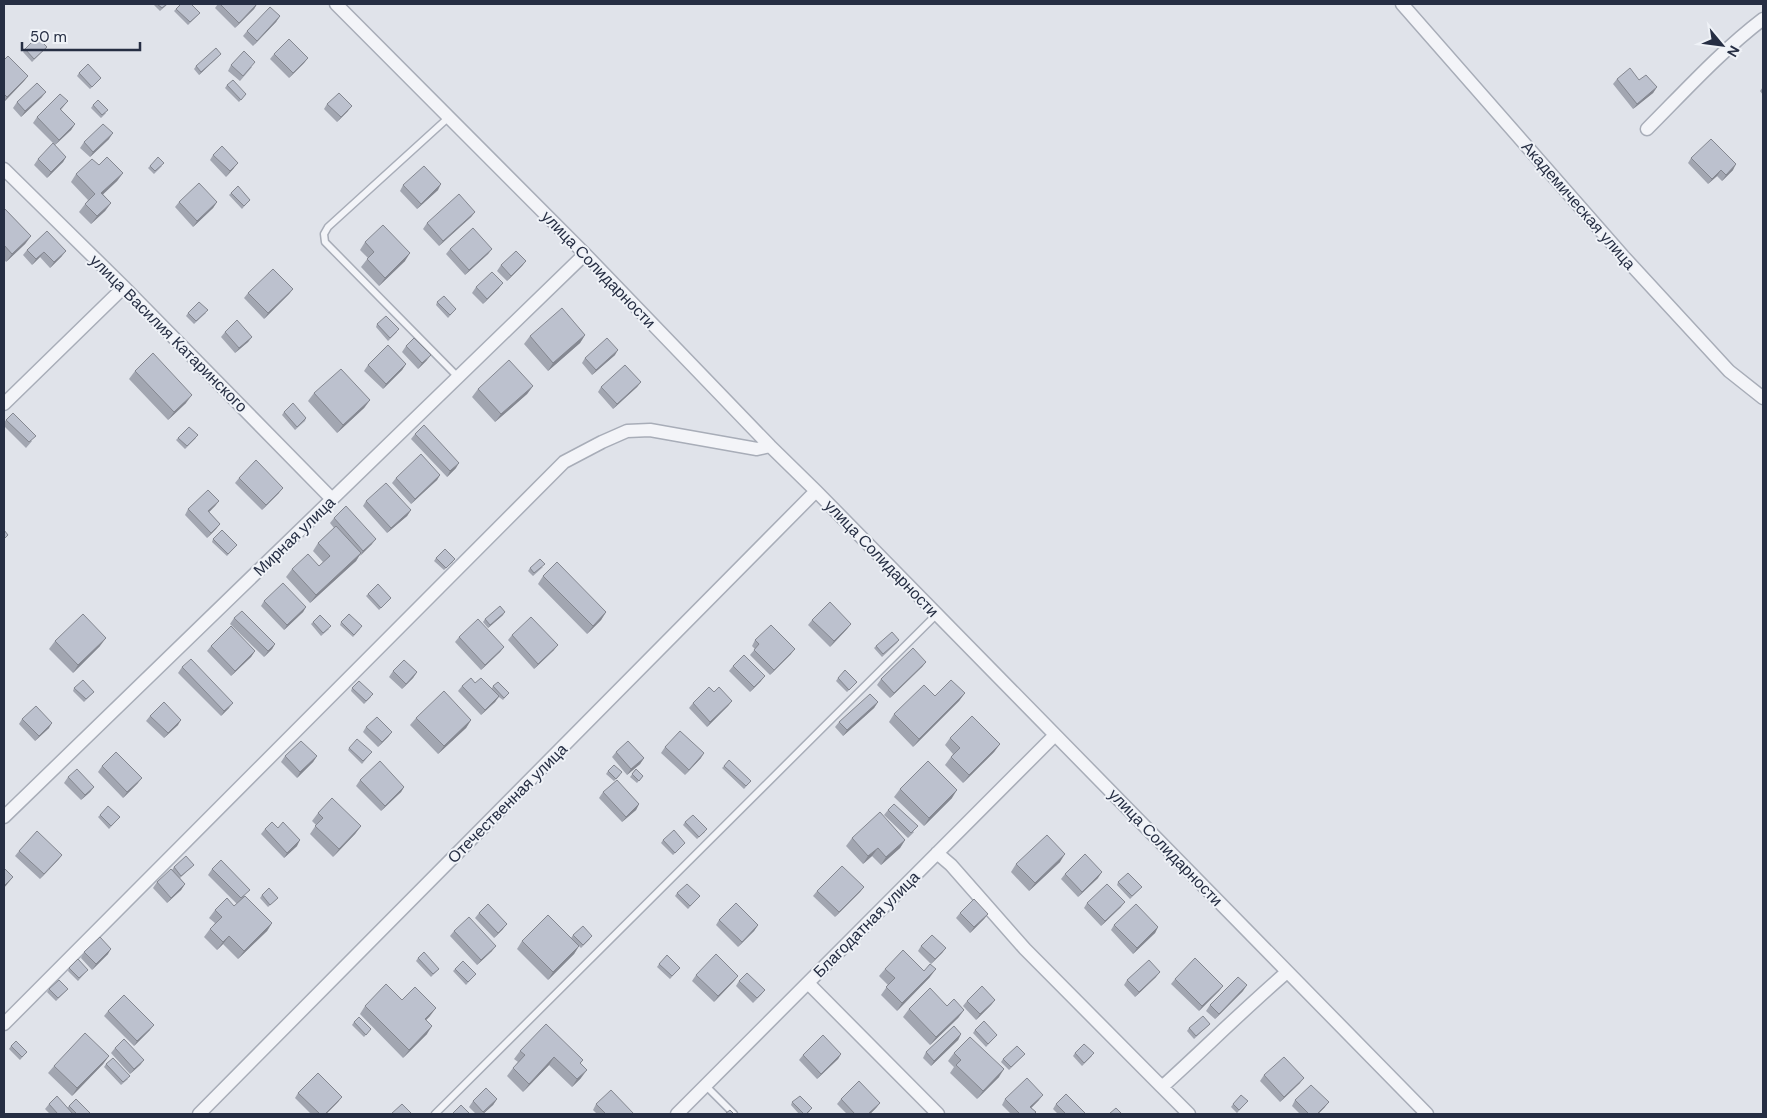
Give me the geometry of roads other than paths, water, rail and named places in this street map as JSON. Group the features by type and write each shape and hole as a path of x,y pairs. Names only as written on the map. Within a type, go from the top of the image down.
{"street":[{"name":"улица Солидарности","path":"336,4 585,254 770,446 1427,1114"},
{"name":"Академическая улица","path":"1402,4 1623,256 1730,371 1763,398"},
{"path":"1647,129 1703,73 1763,19"},
{"name":"улица Василия Катаринского","path":"4,169 124,287 332,499"},
{"name":"Мирная улица","path":"4,817 585,254"},
{"path":"4,404 124,287"},
{"path":"4,1024 564,462 602,442 627,432 650,430 757,449 770,446"},
{"name":"Отечественная улица","path":"199,1114 816,491"},
{"name":"Благодатная улица","path":"677,1114 1055,735"},
{"path":"938,853 951,865 1025,949 1189,1114"},
{"path":"1162,1087 1287,972"},
{"path":"808,983 938,1114"}],"lane":[{"path":"449,117 328,227 324,234 325,242 458,377"},
{"path":"435,1114 937,614"},
{"path":"706,1086 734,1114"}]}
